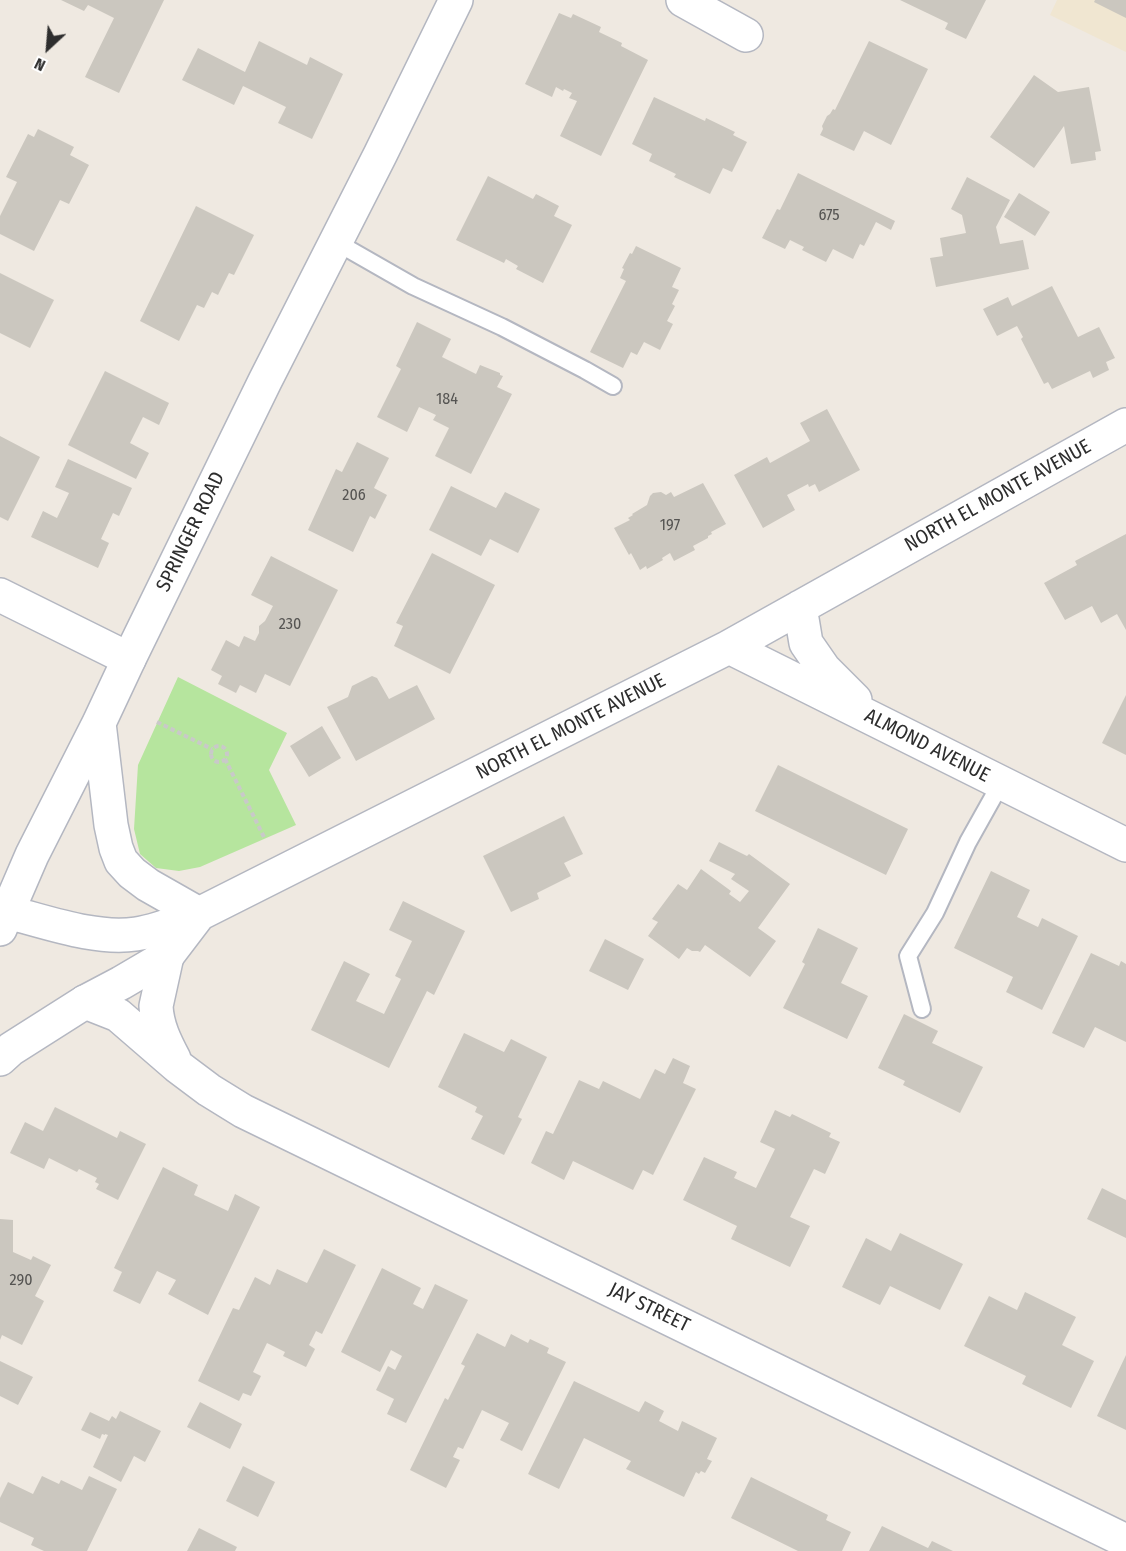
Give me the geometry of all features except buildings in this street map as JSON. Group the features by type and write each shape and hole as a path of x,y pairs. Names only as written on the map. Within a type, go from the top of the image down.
{"street":[{"path":"683,0 746,35"},
{"name":"SPRINGER ROAD","path":"4,921 32,855 99,723 265,381 380,155 450,2"},
{"name":"NORTH EL MONTE AVENUE","path":"4,921 106,934 135,934 163,928 199,914 729,646 1126,425"},
{"path":"0,595 129,659"},
{"path":"800,607 806,643 813,655 836,682 879,721"},
{"name":"ALMOND AVENUE","path":"729,646 1126,845"},
{"path":"0,1059 11,1049 85,1002 167,956 199,914 148,885 121,861 111,825 99,723"},
{"name":"JAY STREET","path":"167,956 156,1013 161,1034 177,1066"},
{"name":"JAY STREET","path":"85,1002 118,1015 177,1066 243,1111 1126,1541"}],"lane":[{"path":"336,242 413,286 502,327 612,386"},
{"path":"922,1009 908,956 935,913 972,834 1000,783"}],"path":[{"path":"157,722 212,749"},
{"path":"216,746 224,747 228,755 220,762 215,761 211,757 212,749 216,746"},
{"path":"225,759 265,840"}],"shaded area":[{"path":"1057,0 1126,0 1126,52 1050,15"}],"green space":[{"path":"178,677 287,733 269,770 296,825 200,867 179,871 156,868 140,854 134,829 138,765"}]}
